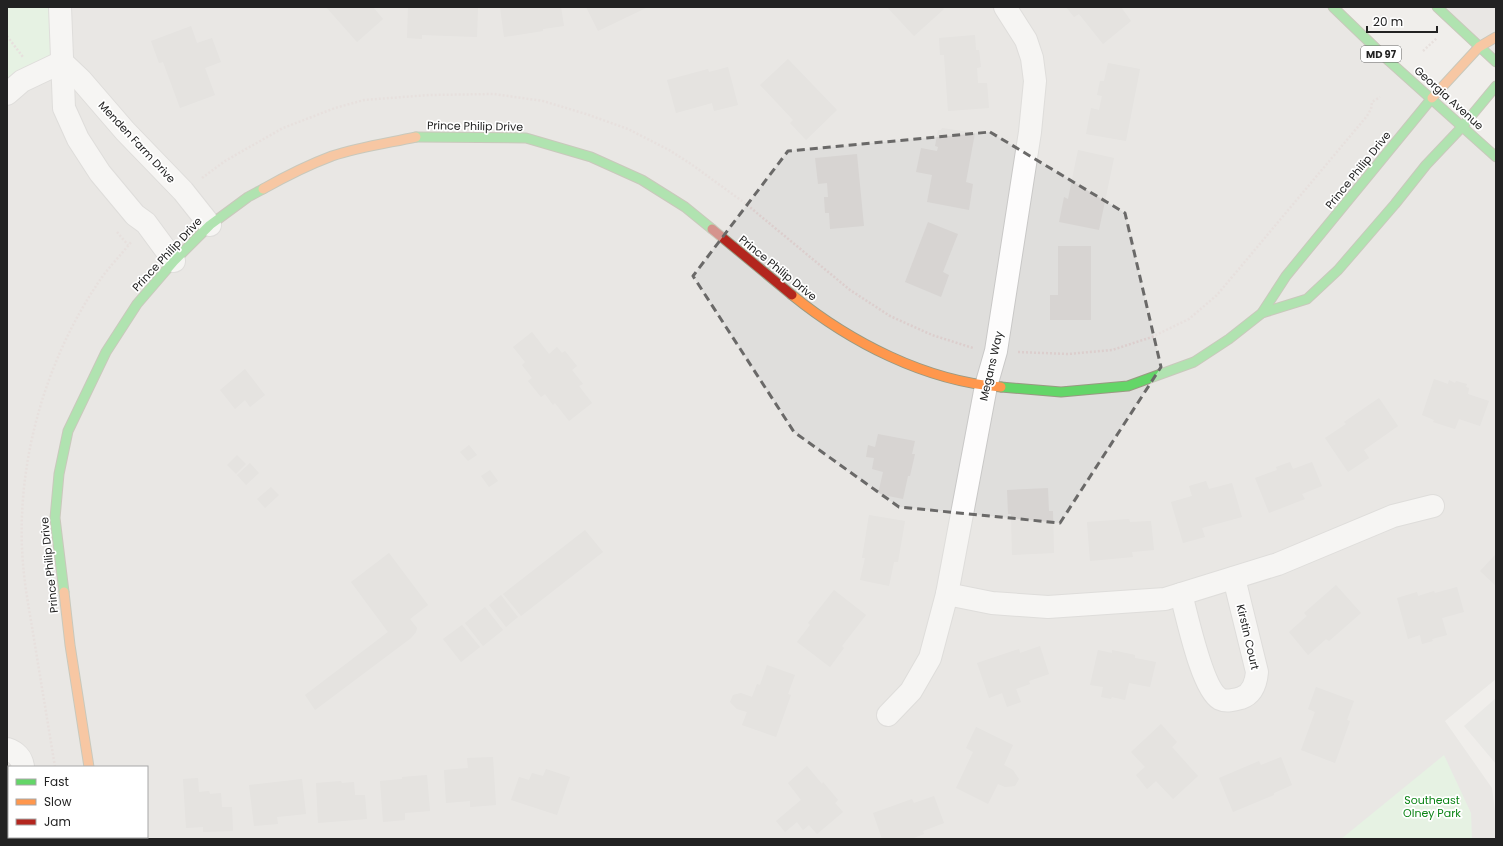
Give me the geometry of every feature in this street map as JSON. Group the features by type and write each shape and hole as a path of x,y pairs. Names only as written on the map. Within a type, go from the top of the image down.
{"street":[{"path":"60,7 64,108 78,139 100,173 135,215 146,223 174,261"},
{"name":"Megans Way","path":"888,716 911,691 930,658 948,594 986,386 996,351 1030,132 1035,81 1032,58 1026,40 1004,7"},
{"name":"Georgia Avenue","path":"1333,7 1389,61 1496,157"},
{"path":"1437,7 1496,62"},
{"name":"Prince Philip Drive","path":"89,766 70,645 55,518 59,474 68,432 106,352 137,304 174,261 210,225 248,197 282,179 333,156 370,146 417,137 526,138 591,156 642,180 685,208 814,313 869,347 904,363 932,373 986,386 1061,392 1128,386 1194,362 1229,339 1262,313 1286,276 1432,98 1479,47 1496,37"},
{"path":"7,94 22,81 62,62"},
{"name":"Menden Farm Drive","path":"62,62 81,80 125,131 183,191 210,225"},
{"name":"Prince Philip Drive","path":"1262,313 1307,299 1338,270 1395,204 1426,165 1462,127 1496,86"},
{"path":"948,594 992,603 1048,607 1164,599 1278,564 1393,516 1432,506"},
{"name":"Kirstin Court","path":"1181,594 1204,677 1211,690 1220,699 1231,701 1246,696 1256,684 1257,672 1234,578"},
{"path":"7,749 15,752 24,766"}],"path":[{"path":"1423,51 1440,35"},
{"path":"7,36 24,59"},
{"path":"183,191 225,161 283,128 335,108 364,100 429,95 494,94 543,101 628,129 669,150 746,204 850,290 890,316 932,335 970,348 996,351 1068,354 1112,350 1152,337 1189,319 1217,295 1367,116 1371,109 1372,102 1380,97"},
{"path":"55,766 23,564 22,522 25,472 34,433 50,377 65,339 96,285 146,223"}],"highlighted area":[{"path":"990,132 1125,213 1161,367 1060,523 899,507 794,432 693,276 788,151"}],"shaded area":[{"path":"60,7 1333,7 1496,157 1496,679 1445,721 1492,788 1496,819 1496,839 7,839 7,94"},
{"path":"1437,7 1496,7 1496,62"},
{"path":"1496,698 1496,764 1464,726"}],"green space":[{"path":"7,7 60,7 62,62 7,94"},
{"name":"Southeast Olney Park","path":"1444,755 1471,813 1472,839 1341,839"}],"building":[{"path":"326,7 373,7 383,19 357,42"},
{"path":"408,7 478,7 477,37 422,35 422,39 407,38"},
{"path":"500,7 561,7 564,26 504,37"},
{"path":"586,7 648,7 598,31"},
{"path":"887,7 942,7 944,9 914,36"},
{"path":"1066,7 1121,7 1131,21 1103,44 1079,14 1074,17"},
{"path":"191,26 197,43 212,38 221,62 205,68 215,95 180,108 163,62 159,63 151,41"},
{"path":"975,35 976,50 979,50 981,67 977,68 978,83 987,83 989,108 948,111 944,55 940,55 939,38"},
{"path":"788,59 837,110 806,140 790,123 793,120 760,85"},
{"path":"1108,63 1140,69 1126,141 1086,134 1091,108 1099,110 1102,96 1097,95 1100,81 1104,81"},
{"path":"728,67 738,105 714,111 712,103 676,113 667,80 708,69 709,72"},
{"path":"942,128 975,133 966,182 973,184 969,210 927,202 932,175 916,172 921,148 937,151 938,147 935,146 938,130 941,130"},
{"path":"1078,150 1114,158 1099,230 1059,222 1064,197 1068,199"},
{"path":"857,154 864,226 830,229 829,213 825,213 824,197 828,197 827,183 818,184 815,158"},
{"path":"928,222 958,234 943,272 949,275 941,297 905,282"},
{"path":"1058,246 1091,246 1091,320 1050,320 1050,295 1058,295"},
{"path":"532,332 549,354 557,347 562,353 565,351 577,366 572,370 583,384 579,386 592,403 569,421 555,403 553,405 545,394 541,397 528,381 532,378 522,365 525,362 513,347"},
{"path":"245,369 265,395 250,407 245,400 235,409 220,390"},
{"path":"1434,379 1448,384 1449,380 1455,383 1456,381 1467,384 1466,387 1469,388 1468,394 1489,401 1480,426 1459,419 1455,429 1433,422 1434,420 1422,415"},
{"path":"1379,398 1398,426 1364,450 1369,458 1348,472 1325,438 1346,424 1344,422"},
{"path":"878,434 915,441 912,454 915,454 903,499 878,494 883,472 872,469 874,458 866,457 868,445 875,447"},
{"path":"469,445 477,455 468,461 460,452"},
{"path":"237,455 246,464 236,474 227,465"},
{"path":"1290,462 1293,469 1312,462 1322,486 1302,494 1305,499 1269,513 1255,478 1277,470 1276,467"},
{"path":"250,463 259,473 246,485 237,475"},
{"path":"490,470 498,481 489,487 481,476"},
{"path":"1206,481 1209,489 1232,483 1242,517 1202,528 1205,537 1183,543 1171,502 1192,496 1189,486"},
{"path":"271,487 279,495 265,508 257,499"},
{"path":"1048,488 1049,511 1053,511 1054,553 1012,555 1011,514 1008,514 1007,490"},
{"path":"869,515 905,521 898,562 894,562 889,586 860,580 865,558 862,558"},
{"path":"1129,519 1130,522 1151,521 1154,550 1132,552 1133,557 1090,561 1087,522"},
{"path":"585,530 603,552 521,616 503,594"},
{"path":"389,553 428,605 410,619 417,628 416,632 411,638 315,710 305,695 388,632 351,582"},
{"path":"1496,554 1496,586 1480,571"},
{"path":"1336,585 1361,613 1329,641 1326,639 1308,655 1289,632 1307,616 1304,613"},
{"path":"1457,587 1464,612 1442,618 1447,635 1432,639 1433,641 1422,644 1420,635 1408,639 1397,598 1417,592 1418,596 1434,591 1435,593"},
{"path":"834,590 866,615 842,646 844,648 830,667 797,642 810,625 808,623"},
{"path":"501,595 518,617 506,627 489,605"},
{"path":"485,607 503,630 483,646 465,623"},
{"path":"462,625 480,647 461,662 443,639"},
{"path":"1040,646 1049,674 1029,681 1030,684 1016,689 1021,702 1007,707 1002,693 989,698 977,663 1019,649 1020,653"},
{"path":"1098,650 1112,653 1112,650 1135,655 1135,658 1156,662 1150,687 1129,683 1125,700 1112,697 1111,699 1101,697 1103,687 1090,685"},
{"path":"767,665 795,675 788,694 791,695 776,737 742,725 747,712 737,709 730,702 733,695 741,693 752,697 757,684 760,685"},
{"path":"1316,687 1354,701 1347,720 1350,721 1335,763 1301,750 1315,712 1308,709"},
{"path":"1161,724 1177,742 1172,747 1198,776 1173,799 1156,781 1147,789 1136,775 1145,767 1131,752"},
{"path":"976,727 1013,745 1004,765 1013,770 1019,779 1015,786 1005,787 998,784 988,804 956,788 973,752 966,748"},
{"path":"493,757 496,805 470,807 470,801 446,803 444,770 468,768 467,758"},
{"path":"1281,757 1292,785 1274,793 1274,795 1233,812 1219,778 1259,761 1261,765"},
{"path":"807,766 838,800 835,803 843,812 817,834 809,825 803,830 797,822 785,832 776,821 801,800 788,783"},
{"path":"546,769 570,777 557,815 511,800 519,777 529,780 532,773 543,776"},
{"path":"427,775 430,811 405,813 405,820 383,822 380,781"},
{"path":"198,778 199,792 209,791 210,794 221,793 222,807 232,807 233,831 203,832 203,827 186,828 183,779"},
{"path":"302,779 306,814 277,817 278,824 254,826 249,785"},
{"path":"341,781 342,783 354,782 355,795 365,795 367,819 318,823 316,783"},
{"path":"934,796 944,823 923,831 924,834 911,839 882,839 873,813 912,799 914,803"},
{"path":"8,817 8,838 12,839 7,839"}],"traffic: fast":[{"path":"1333,7 1389,61 1496,157"},
{"path":"1437,7 1496,62"},
{"path":"1262,313 1307,299 1338,270 1395,204 1426,165 1462,127 1496,86"},
{"path":"1001,387 1061,392 1128,386 1194,362 1229,339 1262,313 1286,276 1432,98"},
{"path":"416,137 526,138 591,157 642,180 685,207 712,229"},
{"path":"64,592 55,518 59,474 68,431 106,352 137,304 174,261 210,225 248,197 263,189"}],"traffic: slow":[{"path":"1432,98 1479,47 1496,37"},
{"path":"263,189 297,171 332,156 416,137"},
{"path":"792,295 838,328 864,343 917,368 944,377 1001,387"},
{"path":"64,592 70,645 89,766"}],"traffic: jam":[{"path":"712,229 792,295"}]}
